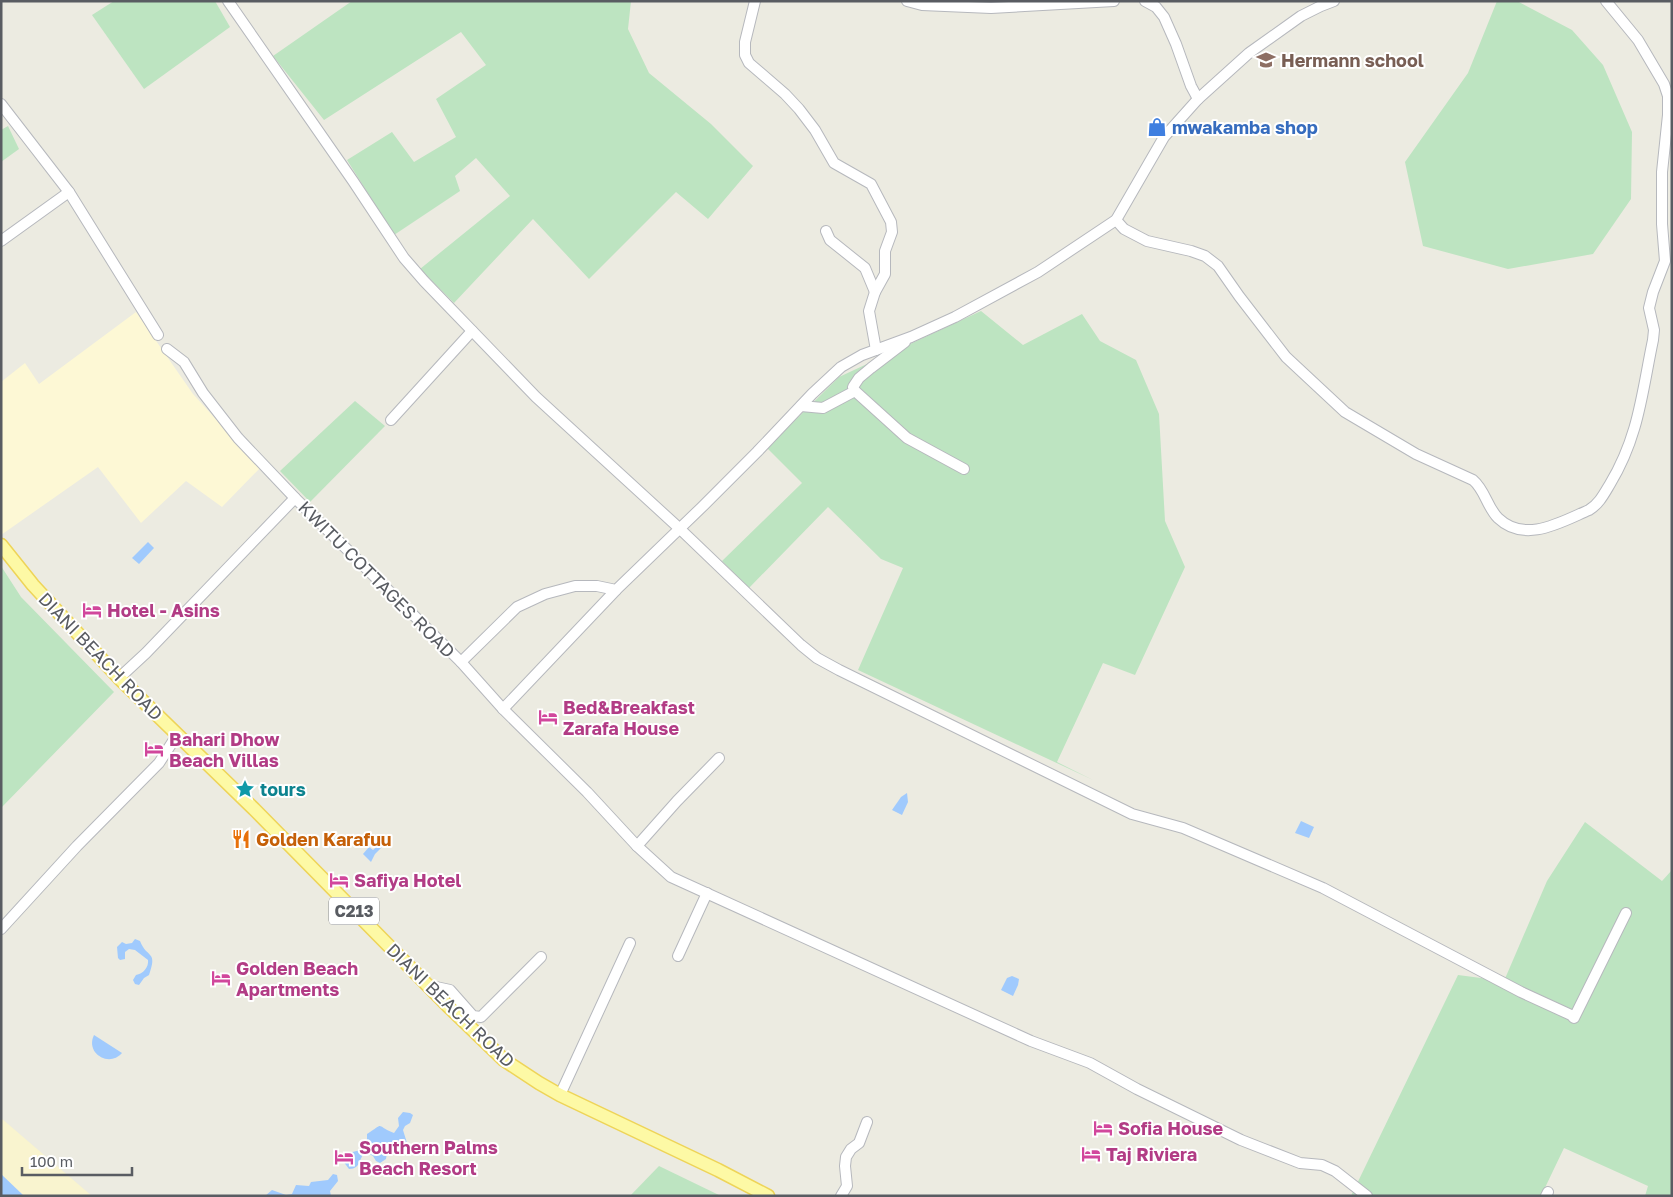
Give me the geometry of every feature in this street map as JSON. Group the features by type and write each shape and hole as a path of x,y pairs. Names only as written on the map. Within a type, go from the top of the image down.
{"main road":[{"name":"DIANI BEACH ROAD","path":"1,545 33,585 119,678 254,809 427,985 504,1060 539,1084 560,1095 718,1170 768,1196"}],"street":[{"path":"228,1 404,258 424,281 536,397 679,528 801,645 828,665 1132,814 1184,828 1323,888 1574,1018 1626,913"},
{"path":"755,1 745,42 745,55 748,64 785,94 799,109 815,130 834,163 871,184 891,222 892,232 885,251 885,274 875,292 870,311 876,350"},
{"path":"907,1 922,5 991,8 1114,1"},
{"path":"1145,1 1156,7 1164,17 1198,99"},
{"path":"503,709 616,590 841,367 876,350 955,317 1038,272 1116,220 1164,137 1198,99 1249,53 1301,16 1334,1"},
{"path":"1116,220 1124,229 1147,241 1191,251 1205,256 1218,266 1286,357 1338,406 1371,429 1416,454 1473,480 1480,486 1498,518 1510,527 1540,530 1589,510 1596,506 1620,467 1628,449 1641,408 1654,330 1650,308 1653,292 1664,261 1662,172 1668,96 1664,84 1638,40 1606,1"},
{"path":"1,104 68,192 158,334"},
{"path":"1,242 68,192"},
{"path":"826,231 830,240 865,268 875,292"},
{"path":"391,420 472,331"},
{"path":"911,337 860,378 854,387 855,392 907,438 964,469"},
{"path":"167,349 184,362 203,393 238,438 295,498"},
{"path":"801,406 823,408 855,392"},
{"name":"KWITU COTTAGES ROAD","path":"119,678 146,653 295,498 464,659 503,709 587,792 637,846 671,876 1031,1041 1090,1063 1137,1089 1241,1140 1300,1162 1322,1166 1335,1171 1366,1196"},
{"path":"464,659 517,607 546,594 574,586 598,586 616,590"},
{"path":"1,929 77,846 159,763 177,734"},
{"path":"637,846 677,801 720,758"},
{"path":"678,956 707,893"},
{"path":"560,1095 630,943"},
{"path":"427,985 450,990 473,1016 481,1017 541,957"},
{"path":"841,1196 847,1186 846,1157 851,1149 859,1143 867,1122"}],"shaded area":[{"path":"136,312 193,394 260,468 222,507 186,481 141,523 98,467 1,535 1,382 25,363 39,384"}],"green space":[{"path":"114,1 215,1 230,27 144,89 92,15"},
{"path":"352,1 631,1 628,29 649,73 711,124 753,166 708,219 676,192 589,279 533,219 454,303 420,269 510,196 476,158 455,176 460,191 394,235 347,160 392,132 414,162 456,137 436,99 486,65 461,32 324,120 273,56"},
{"path":"1497,1 1517,1 1572,30 1603,65 1632,132 1631,199 1593,254 1508,269 1423,246 1405,162 1468,73"},
{"path":"8,126 19,149 1,162 1,130"},
{"path":"981,311 1023,345 1082,314 1100,341 1136,360 1159,414 1165,521 1185,567 1135,675 1103,663 1057,762 1093,780 858,670 903,568 881,559 828,507 749,588 722,561 802,483 767,448 839,377"},
{"path":"355,401 385,426 310,502 280,471"},
{"path":"1,566 21,597 114,692 1,808"},
{"path":"1585,822 1662,881 1672,870 1672,1196 1645,1196 1648,1186 1564,1148 1541,1196 1351,1196 1458,975 1504,981 1547,881"},
{"path":"659,1166 721,1196 630,1196"}],"sand":[{"path":"1,1118 92,1196 24,1196 1,1174"}],"water":[{"path":"148,542 154,548 139,564 132,558"},
{"path":"907,793 908,802 902,815 892,810 901,797"},
{"path":"1301,821 1314,827 1309,838 1295,833"},
{"path":"383,841 387,842 375,854 371,862 363,854 369,847 373,850"},
{"path":"135,939 140,941 152,958 149,975 139,985 135,984 133,980 136,975 145,970 148,960 135,950 129,949 125,952 125,959 120,960 117,947 122,942 126,944 132,943"},
{"path":"1012,976 1019,979 1013,996 1001,990 1007,978"},
{"path":"94,1035 122,1053 117,1057 105,1059 95,1053 92,1042"},
{"path":"403,1112 413,1115 410,1123 403,1130 407,1143 399,1149 392,1146 390,1152 387,1153 386,1159 380,1163 366,1152 356,1167 349,1169 343,1161 349,1153 360,1150 367,1139 367,1134 379,1126 394,1133 399,1126 398,1118"},
{"path":"1,1174 24,1196 1,1196"},
{"path":"333,1174 337,1175 338,1181 330,1191 331,1196 265,1196 272,1190 286,1195 292,1194 296,1185 309,1186 311,1182 328,1180"}],"place":[{"name":"Hermann school","path":"1266,60"},
{"name":"mwakamba shop","path":"1157,127"},
{"name":"Hotel - Asins","path":"92,610"},
{"name":"Bed&Breakfast Zarafa House","path":"548,717"},
{"name":"Bahari Dhow Beach Villas","path":"154,749"},
{"name":"tours","path":"245,789"},
{"name":"Golden Karafuu","path":"241,839"},
{"name":"Safiya Hotel","path":"339,880"},
{"name":"Golden Beach Apartments","path":"221,978"},
{"name":"Sofia House","path":"1103,1128"},
{"name":"Taj Riviera","path":"1091,1154"},
{"name":"Southern Palms Beach Resort","path":"344,1157"}]}
